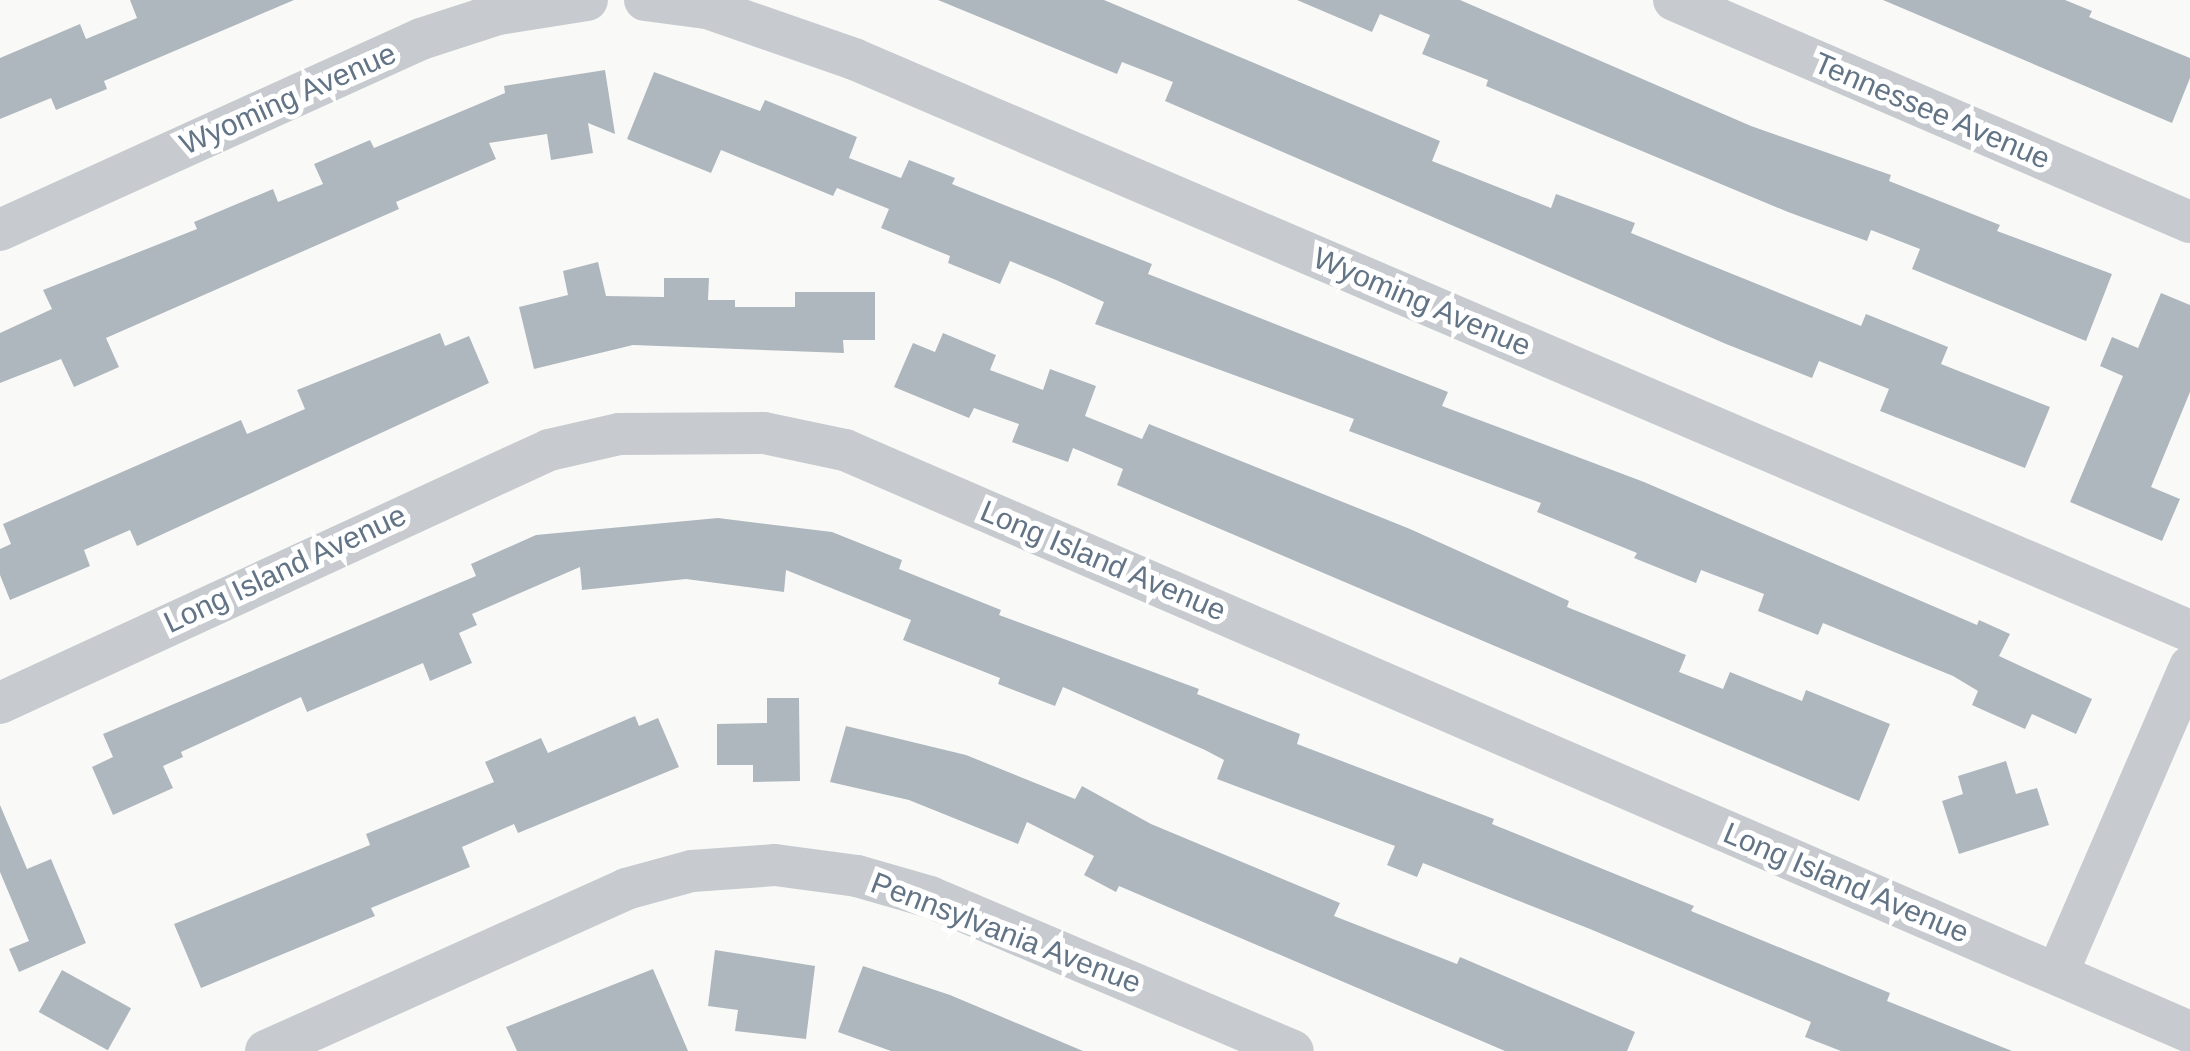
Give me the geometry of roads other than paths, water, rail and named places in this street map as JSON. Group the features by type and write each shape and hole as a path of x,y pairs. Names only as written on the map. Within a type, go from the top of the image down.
{"street":[{"name":"Wyoming Avenue","path":"0,230 422,39 498,14 587,0"},
{"name":"Wyoming Avenue","path":"645,0 706,8 854,59 2190,631"},
{"name":"Tennessee Avenue","path":"1674,0 2190,222"},
{"name":"Long Island Avenue","path":"0,703 549,450 619,434 764,432 845,450 2190,1032"},
{"path":"2057,974 2190,667"},
{"name":"Pennsylvania Avenue","path":"266,1051 626,889 692,871 776,866 858,876 930,897 1293,1051"}]}
